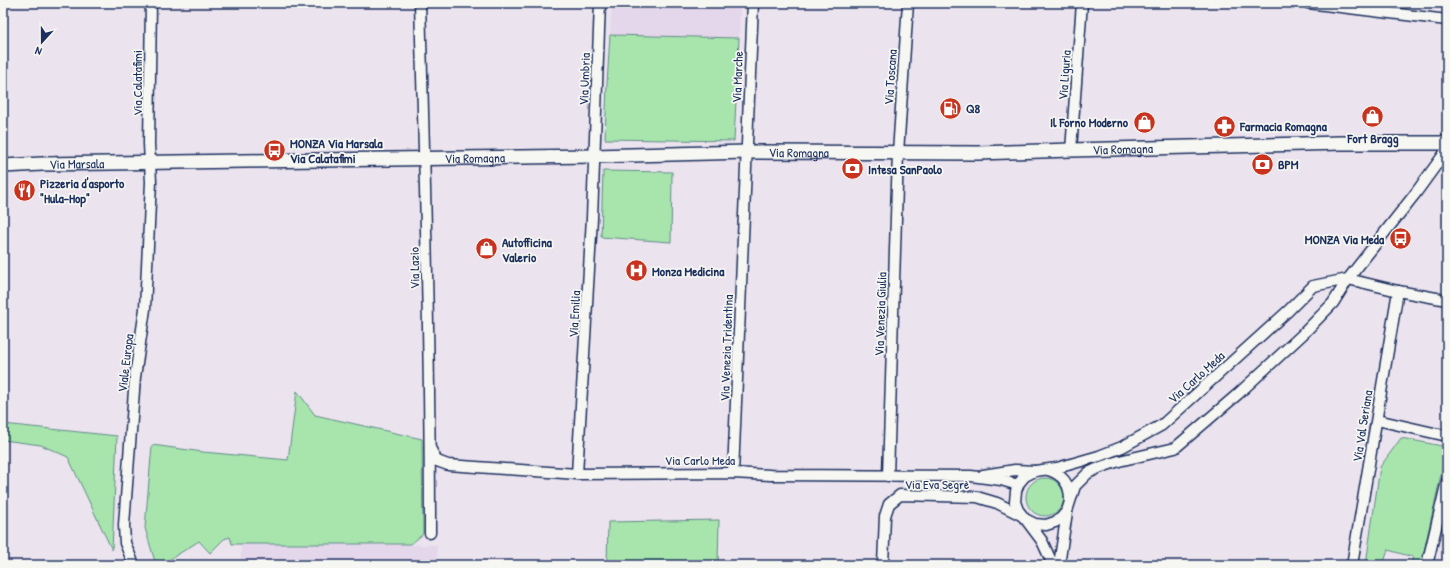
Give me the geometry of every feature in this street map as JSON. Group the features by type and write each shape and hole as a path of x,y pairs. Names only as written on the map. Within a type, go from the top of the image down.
{"street":[{"name":"Via Calatafimi","path":"150,163 151,3"},
{"name":"Via Lazio","path":"420,3 425,158 430,533"},
{"name":"Via Umbria","path":"594,156 600,3"},
{"name":"Via Marche","path":"747,152 753,3"},
{"name":"Via Toscana","path":"898,153 908,3"},
{"name":"Via Liguria","path":"1072,150 1082,3"},
{"path":"1308,3 1447,20"},
{"name":"Via Romagna","path":"150,163 747,152 978,153 1341,143 1447,142"},
{"path":"1059,565 1069,505 1073,490 1077,483 1093,470 1119,461 1175,448 1238,394 1303,334 1333,303 1348,279 1415,194 1447,150"},
{"name":"Via Venezia Tridentina","path":"733,473 747,152"},
{"name":"Via Venezia Giulia","path":"888,476 898,153"},
{"name":"Via Emilia","path":"578,474 594,156"},
{"name":"Via Marsala","path":"3,166 42,164 150,163"},
{"name":"Viale Europa","path":"134,565 125,543 124,525 135,377 145,309 151,182 150,163"},
{"name":"Via Carlo Meda","path":"977,477 1009,471 1058,468 1110,452 1162,425 1282,317 1312,286 1348,279 1398,291 1447,300"},
{"name":"Via Val Seriana","path":"1352,565 1398,291"},
{"path":"1377,420 1447,436"},
{"name":"Via Carlo Meda","path":"430,448 437,461 448,466 578,474 733,473 770,475 971,476 1001,480 1018,485 1025,476 1040,470 1055,472 1065,480 1070,491 1069,505"},
{"path":"1427,565 1447,481"},
{"path":"1018,485 1015,500 1017,509 1042,541 1053,565"},
{"name":"Via Eva Segrè","path":"883,565 886,516 889,504 900,496 977,497 997,503 1023,517"},
{"path":"1023,517 1035,524 1049,524 1060,519 1069,505"}],"shaded area":[{"path":"612,3 740,3 739,38 610,35"},
{"path":"241,544 437,545 437,565 241,565"}],"green space":[{"path":"610,35 739,38 734,141 605,139"},
{"path":"603,171 672,172 671,242 601,237"},
{"path":"297,391 315,415 422,439 423,534 411,544 232,544 230,537 224,539 210,553 199,541 161,565 156,565 145,528 152,445 203,452 288,460"},
{"path":"3,424 117,436 112,550 68,457 41,445 3,440"},
{"path":"1401,438 1447,447 1421,565 1411,565 1413,557 1388,550 1383,565 1366,564 1380,467"},
{"path":"1041,478 1049,478 1059,483 1063,490 1063,504 1059,511 1049,516 1041,516 1031,511 1029,508 1026,501 1026,493 1031,483 1034,481"},
{"path":"719,520 718,565 607,565 608,522"}],"place":[{"name":"Q8","path":"951,108"},
{"name":"Fort Bragg","path":"1373,116"},
{"name":"Il Forno Moderno","path":"1144,122"},
{"name":"Farmacia Romagna","path":"1225,126"},
{"name":"MONZA Via Marsala Via Calatafimi","path":"274,150"},
{"name":"BPM","path":"1262,164"},
{"name":"Intesa SanPaolo","path":"853,169"},
{"name":"Pizzeria d'asporto \"Hula-Hop\"","path":"25,190"},
{"name":"MONZA Via Meda","path":"1400,239"},
{"name":"Autofficina Valerio","path":"487,249"},
{"name":"Monza Medicina","path":"637,271"}]}
